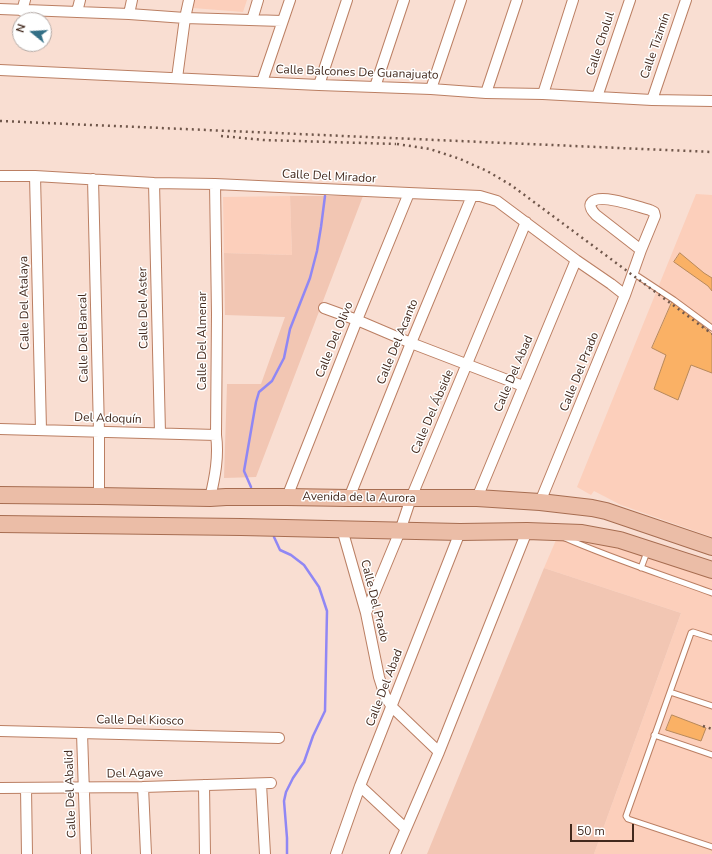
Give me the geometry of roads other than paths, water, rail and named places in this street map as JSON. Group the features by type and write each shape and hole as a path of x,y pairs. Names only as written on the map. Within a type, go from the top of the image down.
{"main road":[{"name":"Avenida de la Aurora","path":"0,495 210,498 226,496 477,498 540,502 606,511 712,548"},
{"path":"0,524 460,532 550,531 593,534 620,540 712,570"}],"street":[{"path":"22,11 24,0"},
{"path":"77,12 80,0"},
{"path":"129,14 132,0"},
{"path":"177,78 185,18 189,0"},
{"path":"252,20 258,0"},
{"path":"262,82 290,0"},
{"path":"319,85 347,0"},
{"path":"375,87 404,0"},
{"path":"431,89 461,0"},
{"path":"486,93 517,0"},
{"path":"543,94 573,0"},
{"name":"Calle Cholul","path":"597,97 630,0"},
{"name":"Calle Tizimín","path":"652,100 686,0"},
{"path":"0,9 282,21"},
{"name":"Calle Balcones De Guanajuato","path":"0,70 431,89 486,93 710,101"},
{"path":"710,101 712,90"},
{"name":"Calle Del Mirador","path":"0,176 35,176 154,183 214,184 409,194 480,196 497,201 625,295"},
{"name":"Calle Del Atalaya","path":"35,176 41,430"},
{"name":"Calle Del Bancal","path":"94,179 99,496"},
{"name":"Calle Del Aster","path":"154,183 160,433"},
{"name":"Calle Del Almenar","path":"210,498 217,458 217,314 214,184"},
{"name":"Calle Del Olivo","path":"287,497 409,194"},
{"name":"Calle Del Acanto","path":"349,498 472,196"},
{"name":"Calle Del Prado","path":"540,502 625,295 655,216 653,211 607,198 598,199 591,203 592,211 596,215 641,250"},
{"name":"Calle Del Ábside","path":"366,613 400,531 411,498 526,222"},
{"name":"Calle Del Abad","path":"477,498 576,260"},
{"path":"324,308 523,386"},
{"name":"Del Adoquín","path":"0,429 216,436"},
{"name":"Calle Del Prado","path":"342,529 366,613 379,677 385,696 392,707 439,752"},
{"path":"394,854 439,752 528,531"},
{"name":"Calle Del Abad","path":"336,854 360,786 460,532"},
{"name":"Calle Del Kiosco","path":"0,731 279,738"},
{"name":"Calle Del Abalid","path":"82,733 86,854"},
{"name":"Del Agave","path":"0,788 266,784 265,854"},
{"path":"204,785 206,854"},
{"path":"360,786 405,828"},
{"path":"143,787 146,854"},
{"path":"26,788 27,854"}],"lane":[{"path":"633,273 674,300 712,328"},
{"path":"550,531 590,549 712,592"},
{"path":"641,568 648,548"},
{"path":"712,638 693,632 691,633 626,815 628,819 712,847"},
{"path":"670,692 712,706"},
{"path":"654,735 712,755"}],"waterway":[{"path":"251,487 244,471 256,402 259,392 272,381 284,358 290,329 310,278 317,251 325,196"},
{"path":"274,537 280,550 291,555 304,565 319,587 327,611 325,711 313,736 304,762 293,778 286,792 284,801 287,854"}],"railway":[{"path":"0,121 712,152"},
{"path":"221,136 264,140 396,144"},
{"path":"397,144 430,149 460,159 487,171 511,185 712,334"},
{"path":"703,726 712,729"}]}
